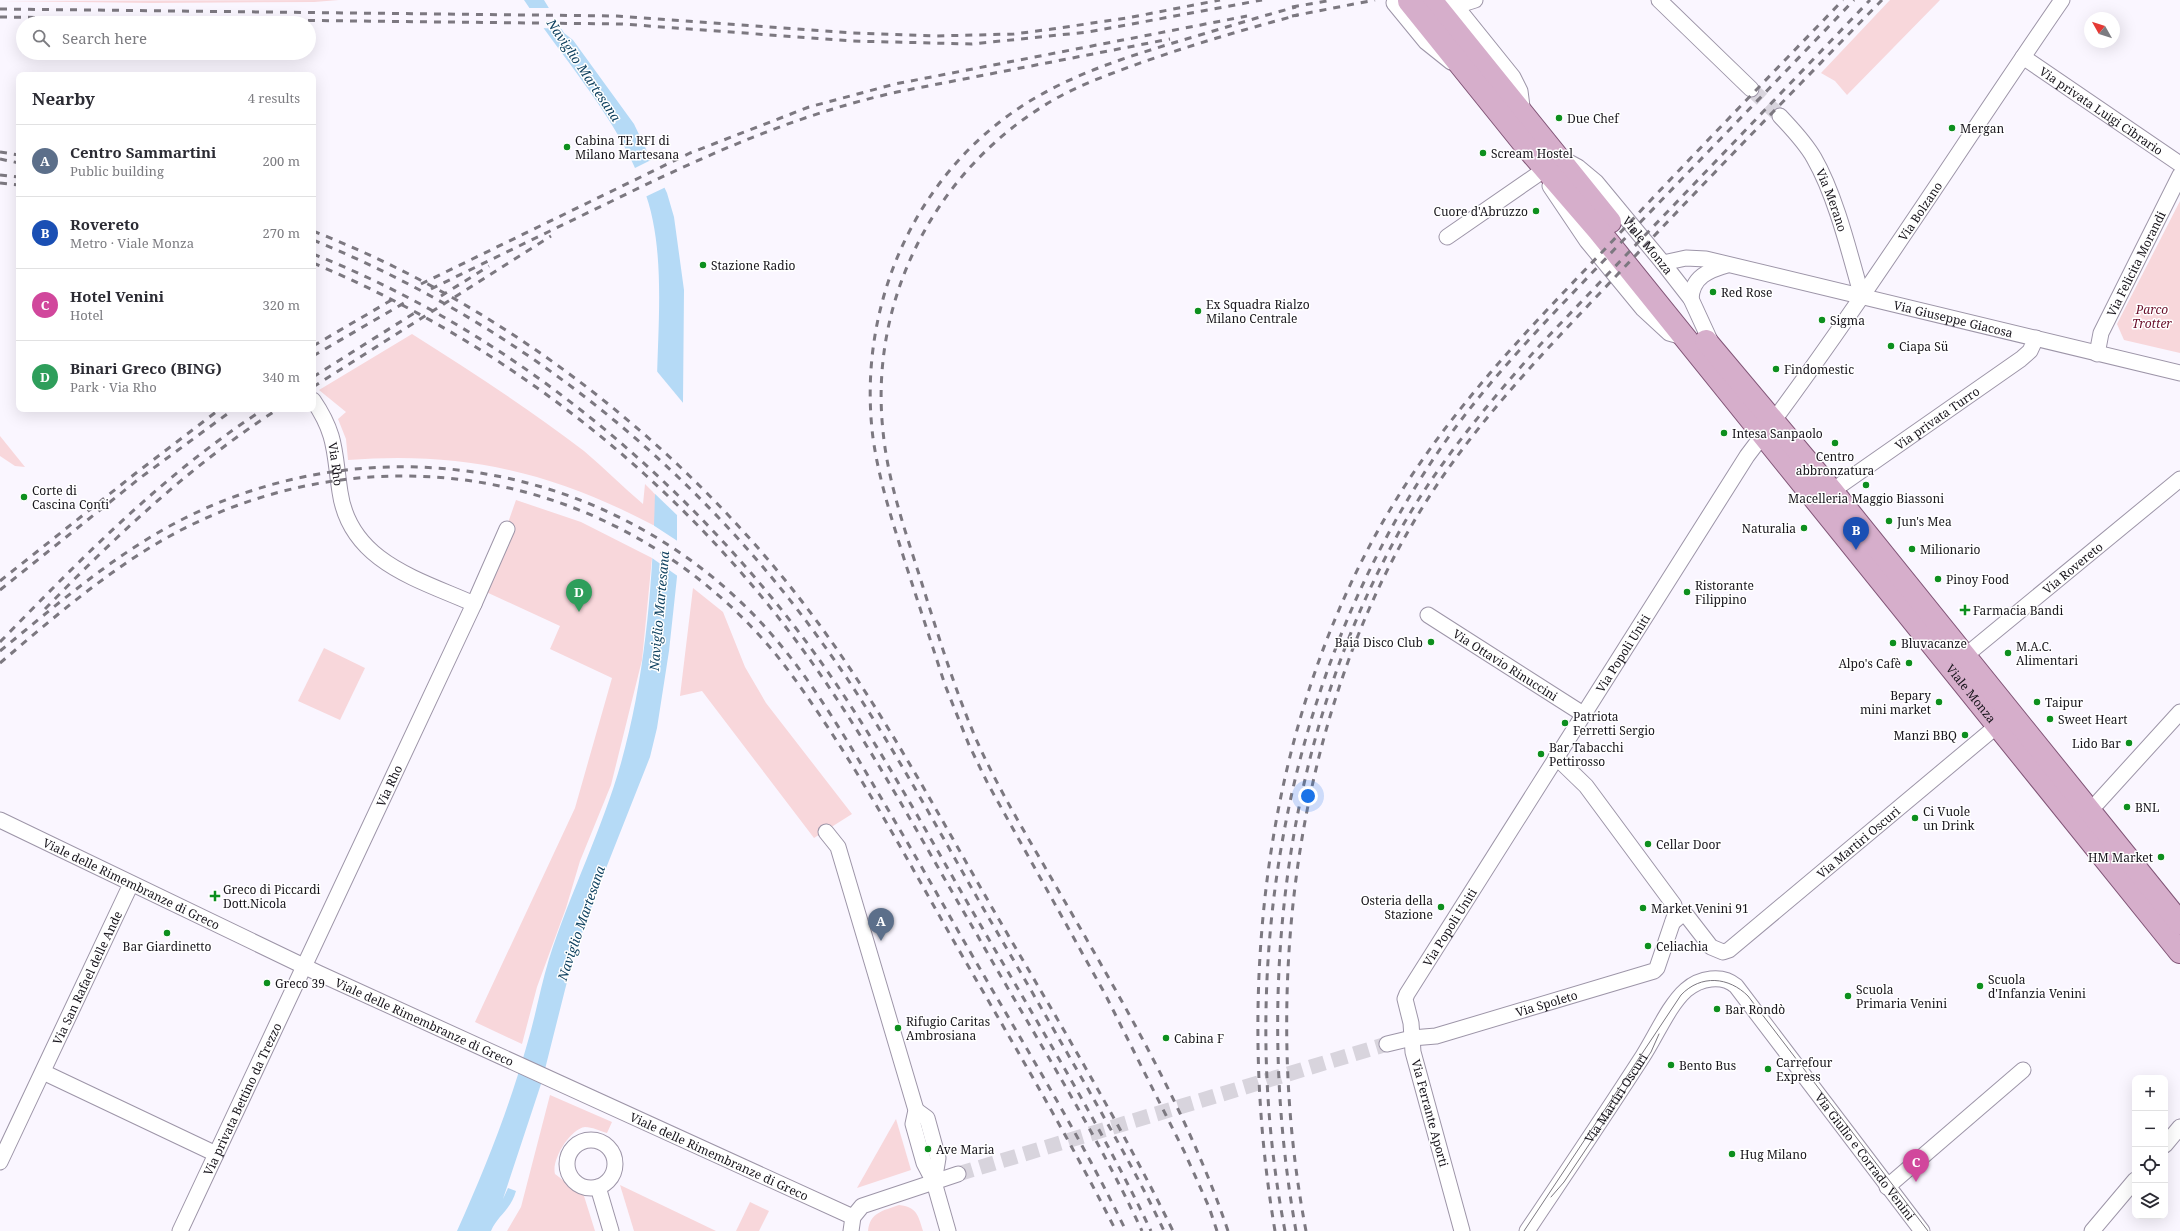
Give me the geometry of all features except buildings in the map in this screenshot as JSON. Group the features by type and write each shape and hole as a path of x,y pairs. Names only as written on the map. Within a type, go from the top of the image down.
{"main road":[{"name":"Viale Monza","path":"1430,0 1716,354 1769,429 1998,725 2180,952"},
{"name":"Viale Monza","path":"1401,2 1465,70 1529,150 1599,231 1684,338 1769,429 1832,491 2180,923"}],"street":[{"path":"1454,3 1475,0"},
{"path":"1659,0 1751,89"},
{"name":"Via Bolzano","path":"1769,429 1862,297 2062,0"},
{"name":"Viale Monza","path":"1454,3 1513,77 1520,91 1524,115"},
{"name":"Via privata Luigi Cibrario","path":"2023,57 2180,164"},
{"name":"Via Merano","path":"1780,116 1804,143 1822,174 1848,248 1862,297"},
{"name":"Viale Monza","path":"1529,150 1541,172 1582,235 1640,306 1669,333 1684,338"},
{"name":"Viale Monza","path":"1556,155 1578,167 1596,182 1663,263 1691,299 1716,354"},
{"path":"1447,237 1541,172"},
{"name":"Via Felicita Morandi","path":"2097,354 2101,333 2180,175"},
{"name":"Via Giuseppe Giacosa","path":"1663,263 1693,257 2180,373"},
{"path":"1691,299 1692,289 1701,276 1727,265"},
{"name":"Via privata Turro","path":"1832,491 2024,357 2030,351 2036,338"},
{"name":"Via Rho","path":"316,405 327,422 336,449 343,508 359,538 384,563 474,604"},
{"name":"Via Popoli Uniti","path":"1406,994 1747,456 1769,429"},
{"name":"Via Rovereto","path":"1965,656 2180,479"},
{"name":"Via Rho","path":"304,966 508,529"},
{"name":"Via Ottavio Rinuccini","path":"1428,615 1583,714"},
{"path":"2090,811 2180,712"},
{"name":"Via Martiri Oscuri","path":"1673,922 1680,916 1689,918 1711,947 1716,951 1723,952 1729,950 1998,725"},
{"path":"1556,757 1586,786 1670,897 1676,911 1673,922"},
{"name":"Viale delle Rimembranze di Greco","path":"0,820 304,966 587,1095 852,1224"},
{"path":"826,832 838,847 916,1110 913,1124 924,1163 934,1182 948,1231"},
{"name":"Via San Rafael delle Ande","path":"0,1162 131,884"},
{"name":"Via Spoleto","path":"1388,1044 1412,1038 1436,1036 1654,971 1659,964 1673,922"},
{"name":"Via privata Bettino da Trezzo","path":"180,1231 304,966"},
{"name":"Via Martiri Oscuri","path":"1528,1231 1681,996 1695,984 1713,979"},
{"name":"Via Giulio e Corrado Venini","path":"1713,979 1730,981 1736,986 1887,1187 1922,1231"},
{"name":"Via Ferrante Aporti","path":"1406,994 1405,999 1411,1023 1413,1052 1462,1231"},
{"path":"1887,1187 2023,1070"},
{"path":"43,1072 216,1154"},
{"path":"2168,1141 2180,1127"},
{"path":"852,1224 862,1206 958,1174"},
{"path":"2100,1228 2133,1183"},
{"path":"598,1187 610,1231"}],"green space":[{"path":"339,0 314,2 152,3 0,1"},
{"path":"1890,0 1940,0 1847,95 1835,81 1821,73"},
{"name":"Parco Trotter","path":"2180,201 2180,353 2124,340 2117,324"},
{"path":"412,334 500,391 563,435 584,451 643,504 645,484 655,494 655,526 617,507 580,492 543,479 506,469 430,459 390,458 348,460 346,439 338,419 346,412 319,390"},
{"path":"0,436 25,467 15,466 0,456"},
{"path":"516,500 581,522 652,558 642,660 611,785 580,861 566,908 537,987 522,1044 475,1022 575,808 612,678 550,649 560,626 484,591"},
{"path":"693,588 723,612 745,667 766,703 852,814 814,838 702,691 680,696"},
{"path":"324,648 365,668 340,720 298,701"},
{"path":"550,1095 612,1122 607,1133 585,1127 573,1133 563,1146 556,1161 555,1174 584,1196 595,1231 507,1231 521,1207"},
{"path":"896,1119 911,1170 857,1188"},
{"path":"620,1185 716,1231 634,1231"},
{"path":"750,1202 769,1211 759,1231 736,1231"},
{"path":"899,1205 910,1208 916,1213 923,1231 868,1231 871,1220 874,1216"}],"water":[{"name":"Naviglio Martesana","path":"524,0 544,0 564,33 573,40 634,124 667,193 674,217 684,290 683,401 677,517 677,577 669,651 657,728 650,757 601,881 573,958 542,1081 503,1199 508,1188 516,1191 511,1203 491,1231 457,1231 477,1186 503,1118 529,1037 557,934 605,813 621,763 633,716 641,669 647,621 654,525 659,283 655,233 650,209 643,187 632,162 605,114"}],"pier":[{"path":"527,8 551,8 564,29 540,28"},
{"path":"653,159 666,187 645,197 633,169"},
{"path":"655,369 684,404 679,517 653,492"},
{"path":"653,525 679,542 679,577 652,558"}],"tunnel":[{"path":"1751,89 1780,116"},
{"path":"958,1174 1387,1044"}],"tram line":[{"path":"1524,1231 1681,995 1689,988 1697,984 1715,980 1732,985 1748,996 1928,1231"},
{"path":"1551,1197 1564,1182 1651,1052 1659,1034"}],"railway":[{"path":"0,9 617,16 852,33 935,36 1014,34 1127,18 1220,0"},
{"path":"316,21 622,24 852,41 972,44 1088,32 1262,0"},
{"path":"1292,7 1333,0"},
{"path":"1292,16 1375,0"},
{"path":"1275,1231 1263,1134 1258,1036 1261,936 1273,838 1294,741 1324,646 1364,556 1414,472 1435,442 1457,413 1505,356 1693,155 1843,0"},
{"path":"1285,1231 1270,1129 1266,1026 1271,922 1286,820 1311,720 1346,622 1391,529 1445,442 1483,392 1503,368 1567,299 1854,0"},
{"path":"1296,1231 1284,1144 1278,1056 1279,968 1287,880 1302,793 1324,707 1354,625 1392,545 1407,518 1441,466 1479,416 1540,345 1870,0"},
{"path":"1306,1231 1293,1141 1287,1049 1289,955 1298,862 1316,769 1342,679 1376,593 1419,513 1440,480 1487,418 1564,331 1882,0"},
{"path":"1217,1231 1209,1207 1184,1151 1105,994 988,784 969,745 945,685 887,502 873,438 870,388 875,338 886,290 903,244 927,201 958,161 993,127 1035,98 1053,88 1108,64 1296,7"},
{"path":"1228,1231 1212,1186 1173,1098 1105,971 1004,796 968,720 941,645 905,529 889,471 883,431 881,382 887,335 899,289 917,245 941,204 971,166 1006,133 1056,98 1093,81 1181,49 1298,15"},
{"path":"421,284 690,153 809,107 895,84 1247,16"},
{"path":"0,17 16,17"},
{"path":"431,289 645,185 715,153 750,138 822,112 897,92 1170,39"},
{"path":"0,152 16,155"},
{"path":"0,159 16,162"},
{"path":"0,175 16,177"},
{"path":"0,183 16,185"},
{"path":"316,232 388,264 462,303 532,348 600,397 664,452 724,510 779,573 829,638 894,738 1086,1070 1131,1150 1173,1231"},
{"path":"316,385 551,236"},
{"path":"316,241 388,274 461,313 530,357 596,406 659,459 718,517 773,579 823,644 846,677 910,780 1098,1106 1137,1177 1164,1231"},
{"path":"316,255 389,288 463,328 534,375 602,427 666,484 725,544 780,608 830,675 869,734 906,796 1089,1112 1151,1231"},
{"path":"316,264 387,297 458,336 526,380 591,429 653,481 710,538 764,599 813,664 877,763 1062,1080 1104,1155 1142,1231"},
{"path":"441,296 489,266"},
{"path":"316,344 395,298"},
{"path":"316,354 404,303"},
{"path":"316,375 419,310"},
{"path":"0,581 136,473 216,412"},
{"path":"0,590 140,478 230,412"},
{"path":"0,642 125,518 192,461 227,434 260,412"},
{"path":"45,609 127,528 185,477 215,453 274,412"},
{"path":"0,651 112,562 136,546 185,518 256,489 330,472 405,467 479,473 552,490 622,518 687,557 746,607 800,669 846,739 1044,1078 1087,1154 1126,1231"},
{"path":"0,663 45,625 114,571 163,540 189,526 264,497 340,480 417,476 493,485 566,505 636,537 701,581 760,636 807,696 857,773 890,830 1018,1052 1116,1231"}],"place":[{"name":"Due Chef","path":"1559,118"},
{"name":"Mergan","path":"1952,128"},
{"name":"Cabina TE RFI di Milano Martesana","path":"567,147"},
{"name":"Scream Hostel","path":"1483,153"},
{"name":"Cuore d'Abruzzo","path":"1536,211"},
{"name":"Stazione Radio","path":"703,265"},
{"name":"Red Rose","path":"1713,292"},
{"name":"Ex Squadra Rialzo Milano Centrale","path":"1198,311"},
{"name":"Sigma","path":"1822,320"},
{"name":"Ciapa Sü","path":"1891,346"},
{"name":"Findomestic","path":"1776,369"},
{"name":"Intesa Sanpaolo","path":"1724,433"},
{"name":"Centro abbronzatura","path":"1835,443"},
{"name":"Macelleria Maggio Biassoni","path":"1866,485"},
{"name":"Corte di Cascina Conti","path":"24,497"},
{"name":"Jun's Mea","path":"1889,521"},
{"name":"Naturalia","path":"1804,528"},
{"name":"Milionario","path":"1912,549"},
{"name":"Rovereto","path":"1856,550"},
{"name":"Pinoy Food","path":"1938,579"},
{"name":"Ristorante Filippino","path":"1687,592"},
{"name":"Farmacia Bandi","path":"1965,610"},
{"name":"Binari Greco (BING)","path":"579,612"},
{"name":"Baia Disco Club","path":"1431,642"},
{"name":"Bluvacanze","path":"1893,643"},
{"name":"M.A.C. Alimentari","path":"2008,653"},
{"name":"Alpo's Cafè","path":"1909,663"},
{"name":"Bepary mini market","path":"1939,702"},
{"name":"Taipur","path":"2037,702"},
{"name":"Sweet Heart","path":"2050,719"},
{"name":"Patriota Ferretti Sergio","path":"1565,723"},
{"name":"Manzi BBQ","path":"1965,735"},
{"name":"Lido Bar","path":"2129,743"},
{"name":"Bar Tabacchi Pettirosso","path":"1541,754"},
{"name":"BNL","path":"2127,807"},
{"name":"Ci Vuole un Drink","path":"1915,818"},
{"name":"Cellar Door","path":"1648,844"},
{"name":"HM Market","path":"2161,857"},
{"name":"Greco di Piccardi Dott.Nicola","path":"215,896"},
{"name":"Osteria della Stazione","path":"1441,907"},
{"name":"Market Venini 91","path":"1643,908"},
{"name":"Bar Giardinetto","path":"167,933"},
{"name":"Centro Sammartini","path":"881,941"},
{"name":"Celiachia","path":"1648,946"},
{"name":"Greco 39","path":"267,983"},
{"name":"Scuola d'Infanzia Venini","path":"1980,986"},
{"name":"Scuola Primaria Venini","path":"1848,996"},
{"name":"Bar Rondò","path":"1717,1009"},
{"name":"Rifugio Caritas Ambrosiana","path":"898,1028"},
{"name":"Cabina F","path":"1166,1038"},
{"name":"Bento Bus","path":"1671,1065"},
{"name":"Carrefour Express","path":"1768,1069"},
{"name":"Ave Maria","path":"928,1149"},
{"name":"Hug Milano","path":"1732,1154"},
{"name":"Hotel Venini","path":"1916,1182"}]}
